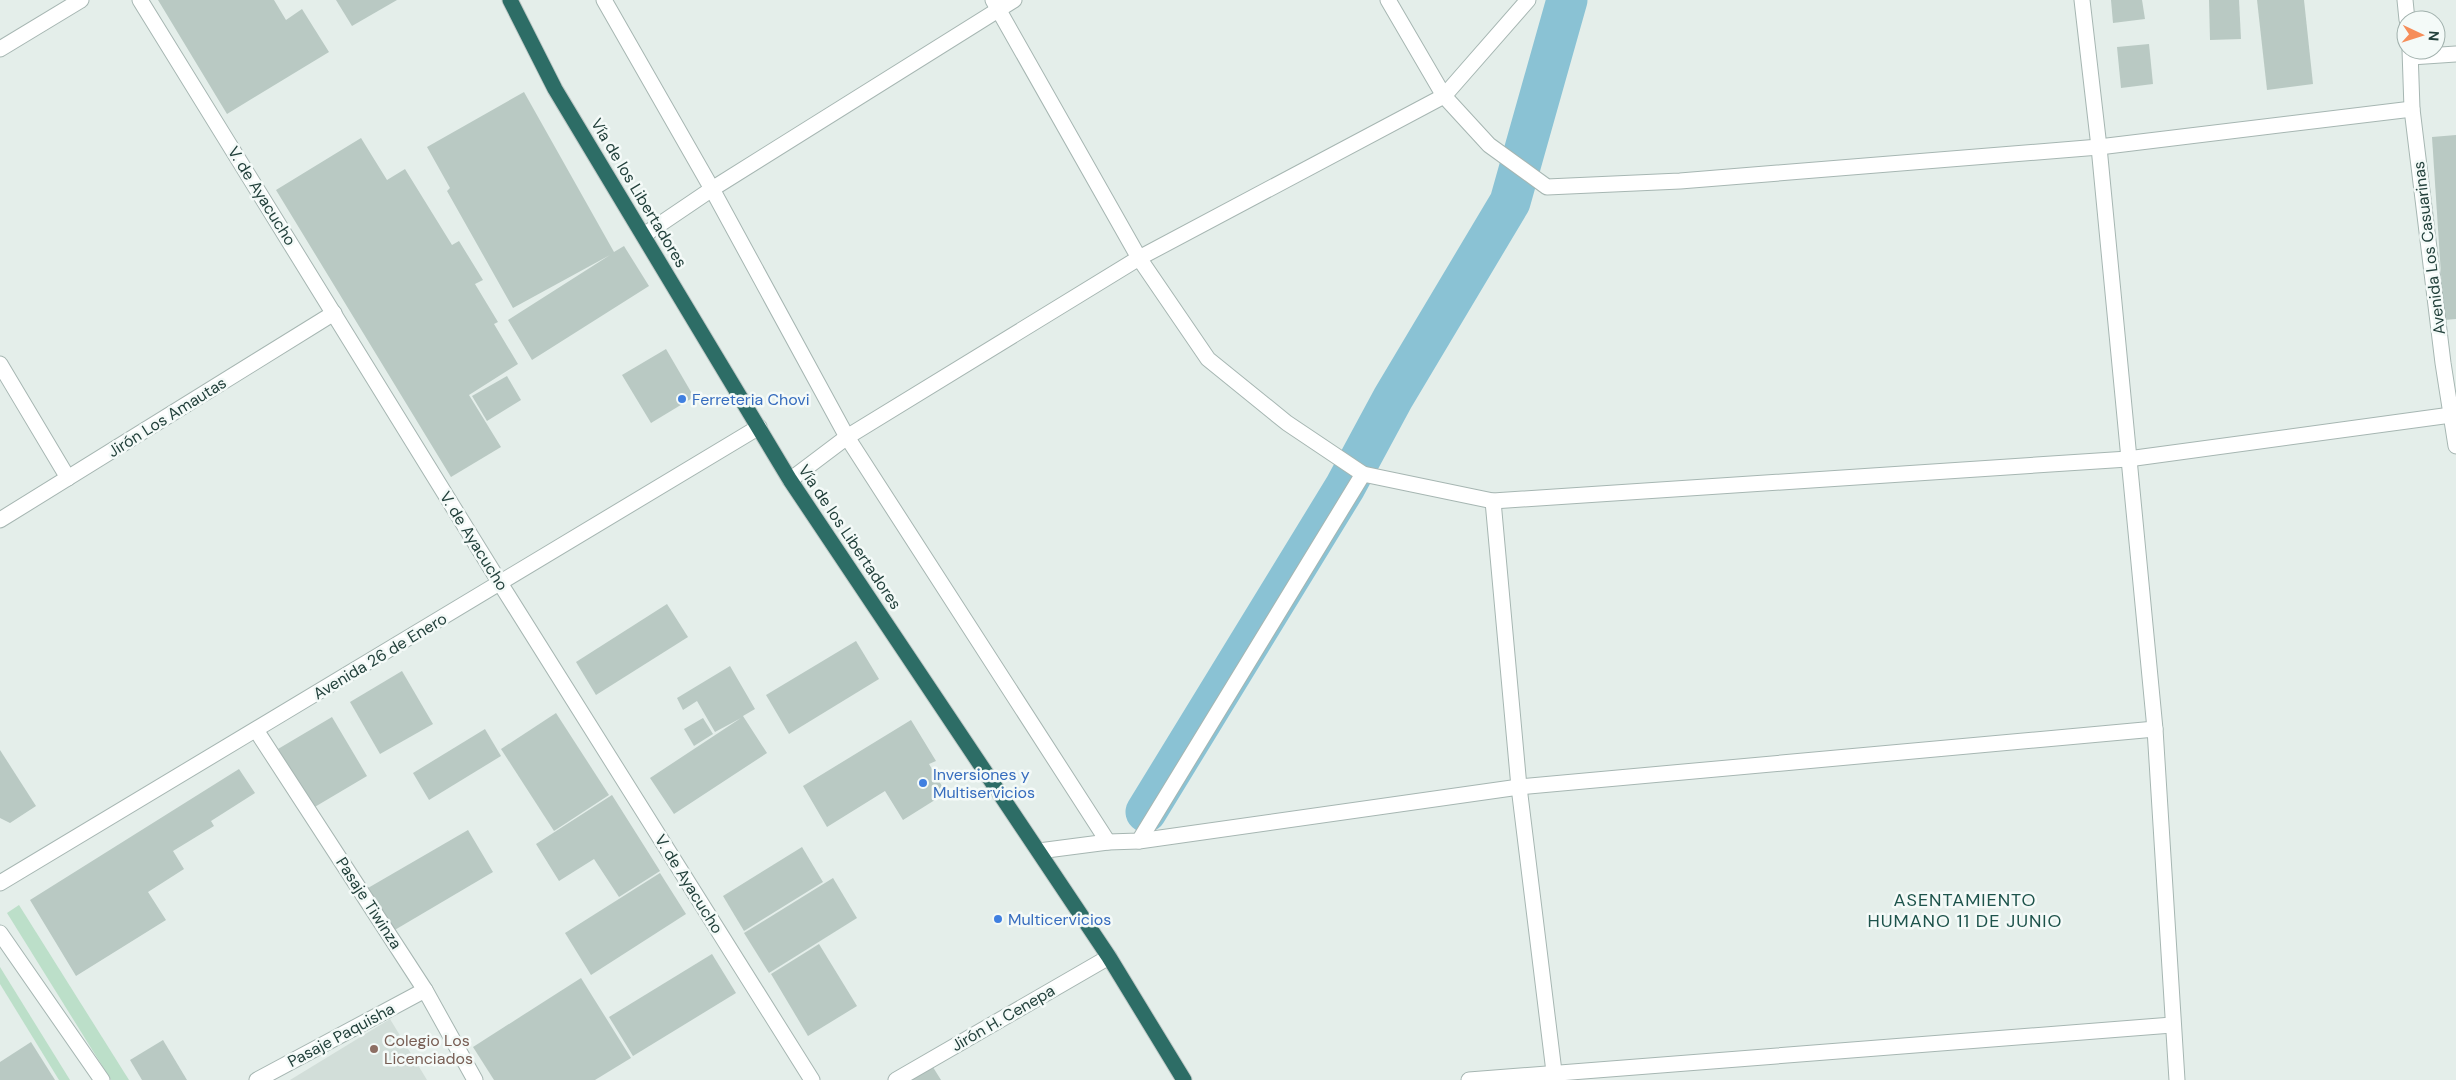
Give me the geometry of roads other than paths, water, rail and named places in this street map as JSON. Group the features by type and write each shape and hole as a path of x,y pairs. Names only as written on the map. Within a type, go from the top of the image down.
{"highway":[{"name":"Vía de los Libertadores","path":"510,0 555,89 790,480 1109,957 1184,1080"}],"street":[{"path":"0,49 81,0"},
{"name":"V. de Ayacucho","path":"140,0 500,583 812,1080"},
{"path":"604,0 712,189 847,437 1108,842"},
{"path":"644,235 996,5 1014,0"},
{"path":"1388,0 1444,96 1489,145 1547,188 1680,181 2099,147 2412,109"},
{"path":"790,480 847,437 1139,258 1444,96 1528,0"},
{"path":"2082,0 2099,147 2155,729 2172,1025 2177,1080"},
{"path":"996,5 1139,258 1208,359 1287,423 1363,474 1493,501 2128,459 2451,415"},
{"name":"Avenida Los Casuarinas","path":"2410,60 2412,109 2450,363 2451,415 2456,446"},
{"name":"Jirón Los Amautas","path":"0,520 334,313"},
{"path":"0,364 68,478"},
{"name":"Avenida 26 de Enero","path":"0,883 759,427"},
{"path":"1139,840 1363,474"},
{"path":"1493,501 1519,787 1555,1076"},
{"path":"1039,851 1139,840 1519,787 2155,729"},
{"name":"Pasaje Tiwinza","path":"256,730 425,990 475,1080"},
{"path":"0,933 102,1080"},
{"name":"Jirón H. Cenepa","path":"896,1080 1109,957"},
{"name":"Pasaje Paquisha","path":"257,1080 425,990"},
{"path":"1469,1080 1555,1076 2172,1025"}],"waterway":[{"path":"1146,812 1345,487 1393,398 1510,202 1567,0"}],"place":[{"name":"Ferreteria Chovi","path":"682,399"},
{"name":"Inversiones y Multiservicios","path":"923,783"},
{"name":"Multicervicios","path":"998,919"},
{"name":"Colegio Los Licenciados","path":"374,1049"}],"district":[{"name":"ASENTAMIENTO HUMANO 11 DE JUNIO","path":"1965,910"}]}
